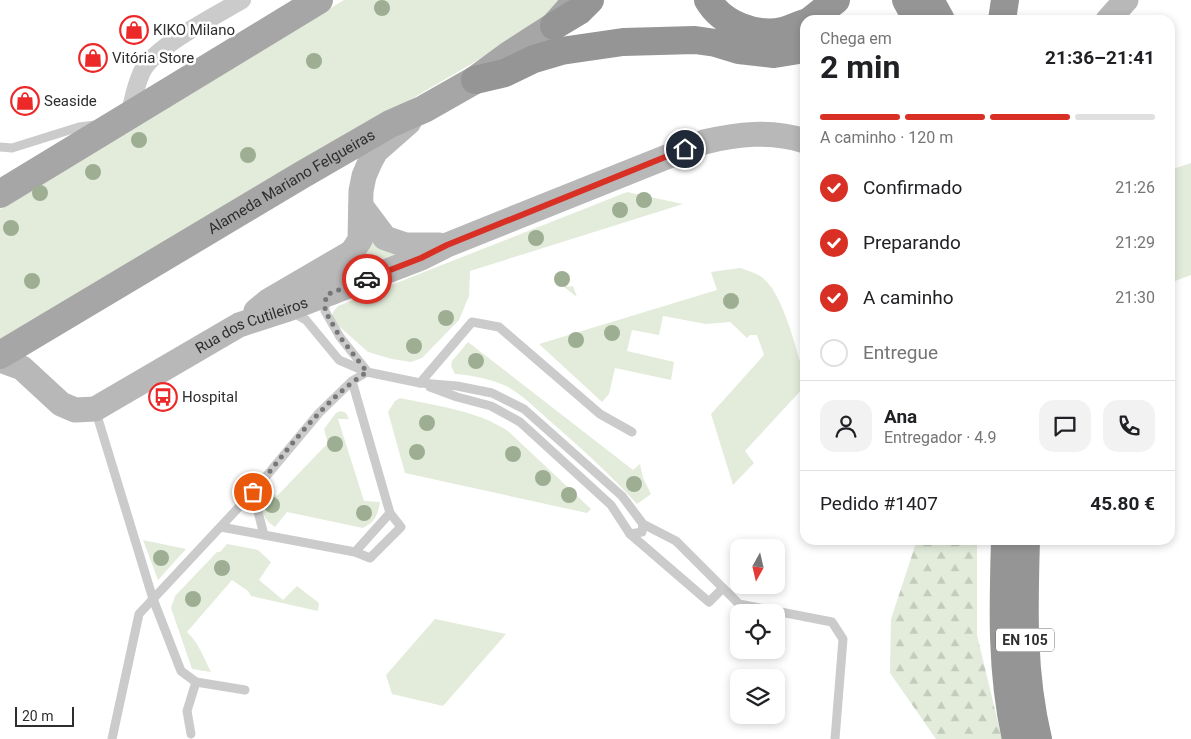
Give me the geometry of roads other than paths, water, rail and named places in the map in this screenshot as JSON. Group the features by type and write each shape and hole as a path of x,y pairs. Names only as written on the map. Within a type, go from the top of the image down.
{"highway":[{"path":"554,26 579,11 590,0"},
{"path":"708,0 712,7 728,21 752,31 782,31 800,25"},
{"path":"817,15 836,0"},
{"path":"906,0 914,15"},
{"path":"930,0 938,15"},
{"path":"1003,15 1005,0"},
{"path":"475,80 505,73 534,59 561,51 623,42 695,40 716,43 739,50 774,54 800,50"},
{"name":"EN 105","path":"1005,545 1003,628 1005,665 1016,739"},
{"name":"EN 105","path":"1026,545 1024,630 1029,695 1038,739"}],"main road":[{"path":"0,194 319,0"},
{"name":"Alameda Mariano Felgueiras","path":"0,355 324,162 390,124 424,109 475,80 554,26 572,6 574,0"},
{"path":"1108,15 1112,0"},
{"path":"1112,15 1126,0"},
{"path":"329,294 360,240 361,190 364,176 376,151 424,109"},
{"name":"Rua dos Cutileiros","path":"95,409 239,324 288,309 421,258 447,245 704,142 742,134 763,133 800,139"},
{"path":"361,206 385,238 406,245 447,245"},
{"path":"239,324 268,301 352,252"},
{"path":"0,360 22,368 62,404 75,410 95,409"}],"street":[{"path":"123,119 144,69 154,57 204,22 242,0"}],"lane":[{"path":"0,147 12,148 79,127 123,119"},
{"path":"329,294 325,311 340,337 367,372"},
{"path":"288,309 306,320 339,360 367,372 420,383 457,386 492,393 524,410 622,496 642,524 676,541 739,604 832,622 843,639 836,739"},
{"path":"420,383 472,322 499,327 600,414 632,432"},
{"path":"112,739 139,614 253,492 319,413 352,381 367,372"},
{"path":"221,527 355,552 370,558 400,527 390,513 352,381"},
{"path":"420,383 457,398 490,406 520,422 611,505 630,534 710,602 723,588"},
{"path":"95,409 153,599 181,670 196,682 245,690"},
{"path":"253,492 264,535"},
{"path":"355,552 390,513"},
{"path":"630,534 642,532 642,524"},
{"path":"191,734 187,711 196,682"}],"place":[{"name":"KIKO Milano","path":"134,30"},
{"name":"Vitória Store","path":"93,58"},
{"name":"Seaside","path":"25,101"},
{"name":"Hospital","path":"163,397"}]}
